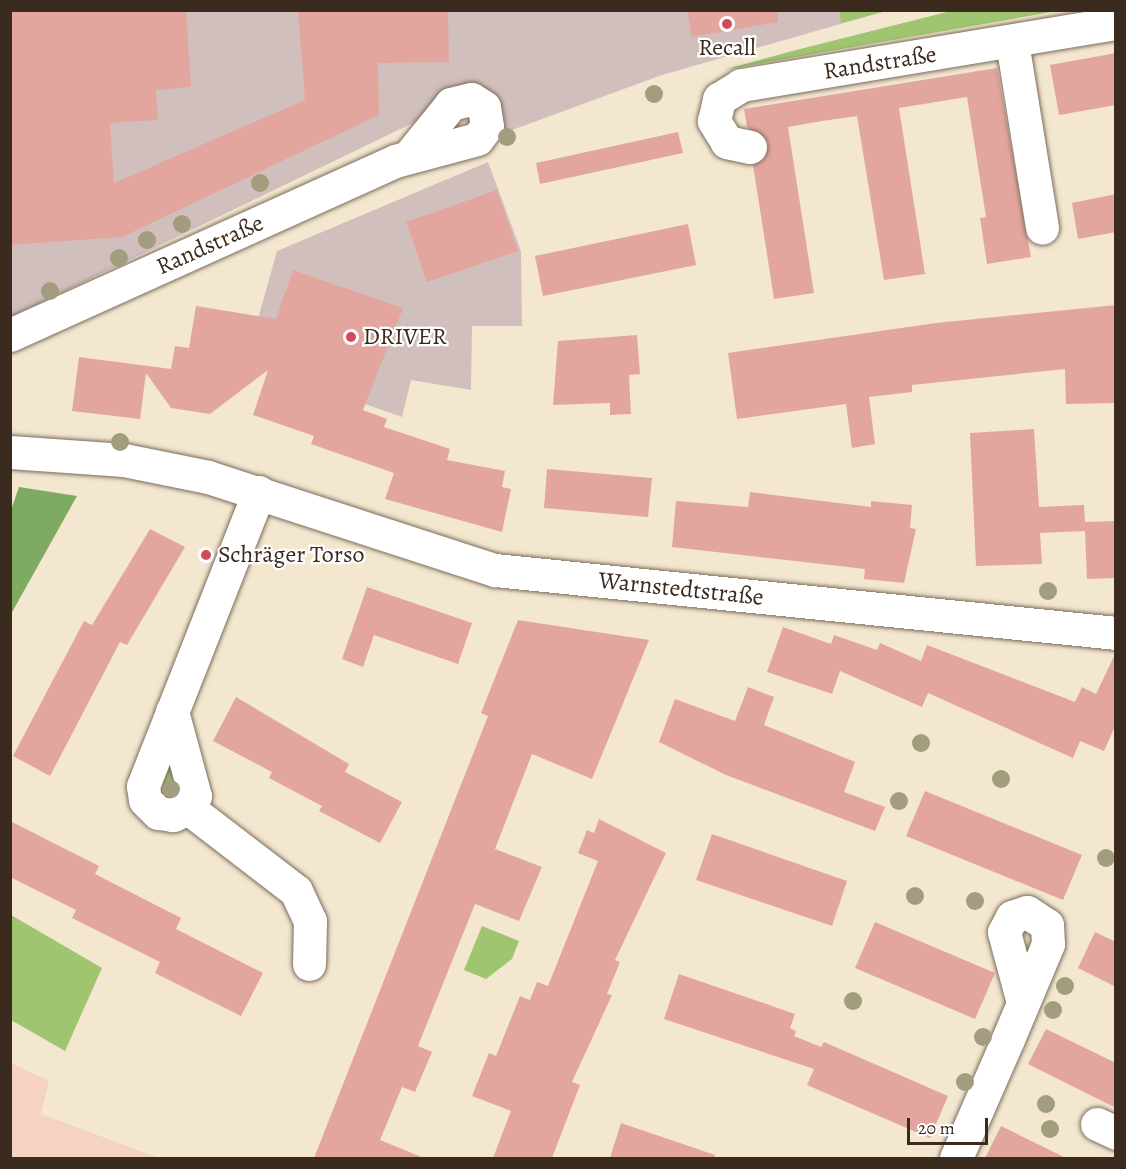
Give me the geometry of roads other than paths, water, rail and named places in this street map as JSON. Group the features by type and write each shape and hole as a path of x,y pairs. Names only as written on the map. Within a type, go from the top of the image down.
{"street":[{"name":"Randstraße","path":"750,147 727,142 714,121 719,99 741,84 1012,42 1116,23"},
{"path":"1012,42 1042,228"},
{"name":"Randstraße","path":"10,335 409,156"},
{"name":"Warnstedtstraße","path":"10,452 145,464 259,492 503,571 1116,633"},
{"path":"188,808 173,815 158,813 145,800 143,786 259,492"},
{"path":"172,711 195,780 188,808"},
{"path":"188,808 296,891 310,921 309,964"},
{"path":"956,1158 1023,1004"}],"place":[{"name":"Recall","path":"727,24"},
{"name":"DRIVER","path":"351,337"},
{"name":"Schräger Torso","path":"206,555"}]}
